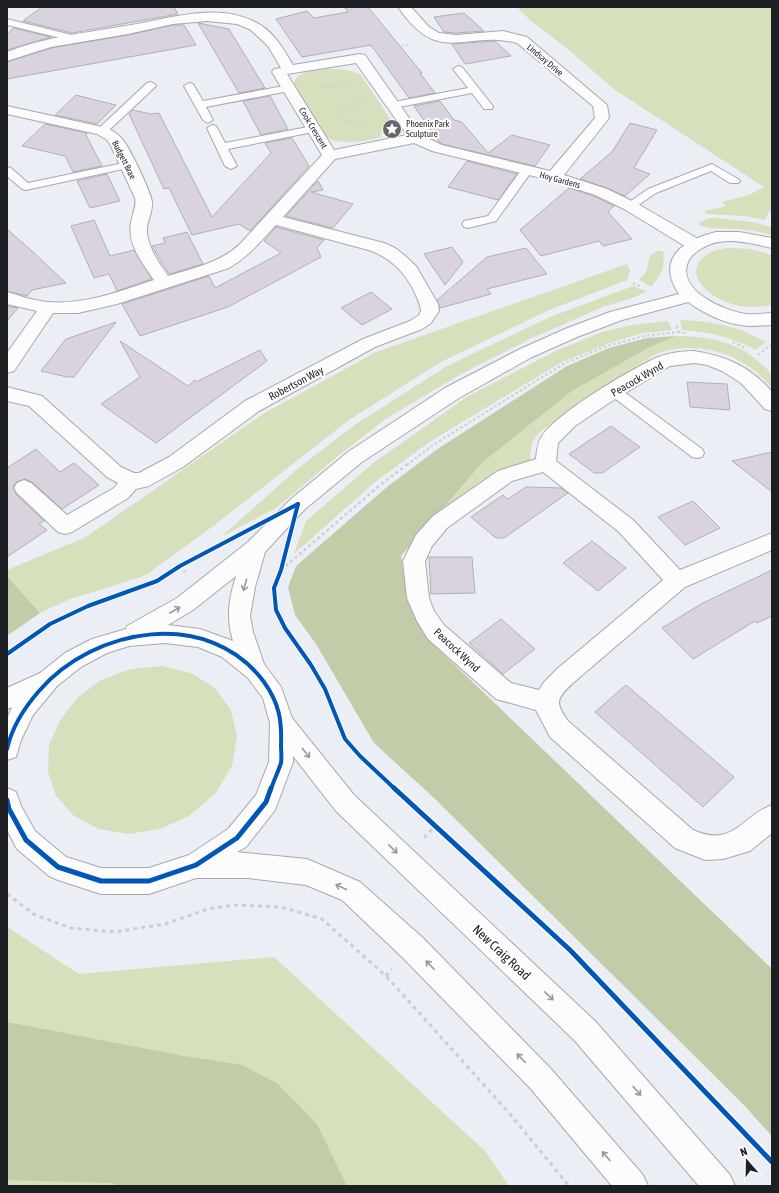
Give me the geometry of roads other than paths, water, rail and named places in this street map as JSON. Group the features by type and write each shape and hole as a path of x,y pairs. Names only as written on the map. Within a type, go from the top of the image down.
{"street":[{"name":"Lindsay Drive","path":"404,7 424,30 436,37 456,39 503,35 522,40 600,105 602,118 554,177"},
{"name":"Cook Crescent","path":"7,57 24,50 221,12 247,22 271,40 287,78 313,129 330,155 327,160 304,182 273,219 236,257 223,264 117,298 78,307 48,308 7,298"},
{"path":"287,78 360,58 416,138 330,155"},
{"name":"Budgett Brae","path":"7,110 102,131 112,136 117,142 144,199 144,211 138,222 139,237 149,260 164,283"},
{"name":"Hoy Gardens","path":"416,138 437,148 554,177 601,192 630,206 694,244"},
{"name":"Robertson Way","path":"131,481 142,481 153,476 176,462 252,406 369,343 416,324 425,319 430,311 429,304 410,268 390,252 378,247 273,219"},
{"path":"772,243 754,238 732,236 713,238 694,244 681,258 678,270 681,284 691,296 710,309 732,317 749,320 772,319"},
{"path":"129,637 185,604 256,548 298,504 355,457 452,393 524,354 571,333 616,316 691,296"},
{"path":"7,367 48,308"},
{"name":"Peacock Wynd","path":"546,702 504,692 436,632 425,616 418,598 414,561 423,541 440,522 505,476 546,464 548,441 578,415 614,391 666,362 692,357 719,362 740,372 758,386 772,404"},
{"path":"7,394 35,401 114,472 131,481 121,493 65,526 24,488"},
{"path":"546,464 626,526 677,581"},
{"path":"772,541 677,581 564,676 551,689 546,702 549,715 559,729 684,839 705,848 723,847 742,842 772,817"},
{"path":"7,800 8,810 16,836 58,867 101,881 149,881 196,865 237,838 266,802 281,762 282,723 273,694 256,671 245,645 240,625 241,601 256,548"},
{"path":"7,699 48,679 73,660 100,646 129,637 165,634 200,638 230,650 256,671"},
{"path":"7,749 8,740 24,708 48,679"},
{"name":"New Craig Road","path":"282,723 345,803 585,1031 719,1186"},
{"path":"196,865 248,865 307,872 350,892 372,909 413,948 541,1079 632,1186"}],"lane":[{"path":"7,22 77,39"},
{"path":"458,70 488,107"},
{"path":"200,105 287,78"},
{"path":"102,131 151,85"},
{"path":"189,86 231,166"},
{"path":"394,105 474,90"},
{"path":"222,147 313,129"},
{"path":"7,170 26,187 128,165"},
{"path":"630,206 652,191 712,167 734,181"},
{"path":"468,224 492,219 526,171"},
{"path":"614,391 697,453"}],"place":[{"name":"Phoenix Park Sculpture","path":"392,129"}]}
